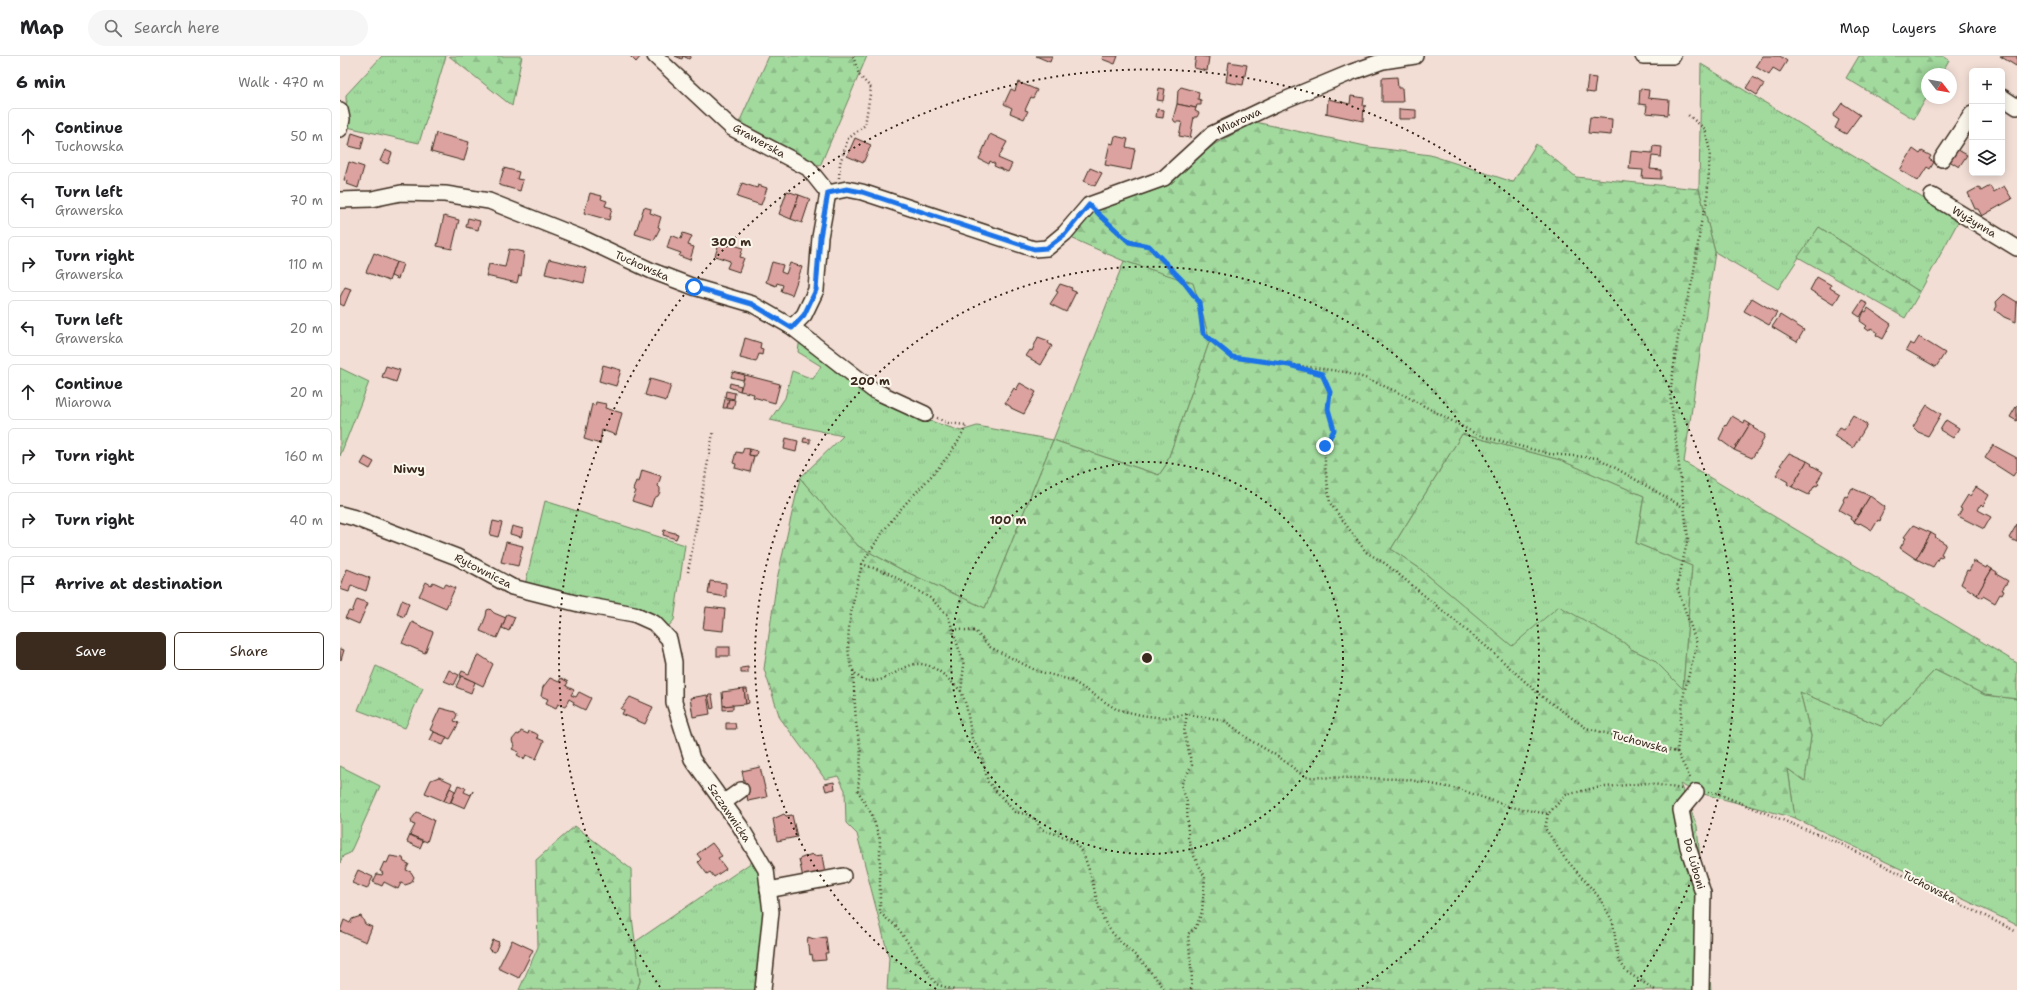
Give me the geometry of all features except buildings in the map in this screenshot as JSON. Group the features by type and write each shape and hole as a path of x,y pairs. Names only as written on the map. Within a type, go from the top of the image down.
{"street":[{"name":"Grawerska","path":"655,56 732,128 808,168 828,193"},
{"name":"Miarowa","path":"1089,205 1164,178 1212,134 1275,104 1352,72 1383,61 1415,56"},
{"path":"1643,56 1672,56"},
{"path":"2005,99 2017,107"},
{"path":"340,110 342,119 340,128"},
{"path":"1942,159 1969,118"},
{"path":"792,328 804,315 816,290 820,237 828,193 847,189 862,192 1034,249 1047,248 1065,234 1089,205"},
{"name":"Tuchowska","path":"340,200 372,199 401,193 445,194 489,201 582,238 652,271 694,287 752,304 792,328 873,390 925,414"},
{"name":"Wyżynna","path":"1932,196 2017,248"},
{"name":"Rytownicza","path":"340,514 355,518 457,557 512,587 579,604 634,614 654,623 669,639"},
{"name":"Szczawnicka","path":"669,639 674,662 674,702 692,759 740,826 766,870 771,912 763,990"},
{"path":"723,803 741,790"},
{"name":"Do Luboni","path":"1696,792 1681,810 1688,847 1703,893 1701,990"},
{"path":"768,890 843,876"}],"path":[{"path":"839,182 840,163 848,140 865,125 871,88 859,75 853,56"},
{"path":"1677,752 1684,693 1697,644 1677,587 1688,538 1670,394 1678,336 1693,278 1707,201 1710,152 1704,129 1688,115"},
{"path":"1089,205 1129,242 1149,246 1183,281 1199,302 1203,333 1232,357 1346,372 1368,379 1402,394 1478,435 1550,454 1598,458 1683,507"},
{"name":"Tuchowska","path":"1289,365 1322,374 1330,392 1328,409 1334,430 1325,446 1325,465 1330,503 1366,552 1386,564 1482,643 1541,696 1586,728 1677,752 1696,792 1716,793 1839,843 2017,932"},
{"path":"925,414 948,423 966,425 962,435 924,483 898,512 873,546 862,564 849,617 849,653 853,671 856,723 861,753 858,791 872,815 880,840 882,864 880,913 898,928 936,984 954,990"},
{"path":"688,572 713,433"},
{"path":"862,564 888,573 930,598 948,615 964,665 961,691"},
{"path":"953,629 975,631 990,647 1037,672 1071,680 1116,709 1141,715 1164,718 1187,714 1224,720 1253,742 1279,757 1305,778 1405,779 1458,789 1510,806 1548,814"},
{"path":"853,671 861,678 872,681 890,678 907,665 920,664 939,671 961,691 966,704 972,739 980,750 988,782 1015,812 1026,814 1036,820 1041,829 1072,841 1084,856 1092,877 1095,897 1107,926 1121,944 1141,961 1166,990"},
{"path":"1187,714 1184,732 1192,765 1181,785 1187,802 1188,837 1193,854 1205,878 1202,912 1196,927 1188,934 1192,979 1191,990"},
{"path":"1655,990 1627,972 1618,959 1613,922 1599,897 1564,857 1545,828 1548,814 1566,795 1594,788 1648,783 1696,792"}],"green space":[{"path":"382,56 446,56 419,143 347,127 346,95"},
{"path":"449,56 522,56 512,106"},
{"path":"769,56 867,56 820,166 738,125"},
{"path":"1859,56 1943,56 1949,60 1944,68 1921,68 1921,104 1923,104 1914,119 1846,78"},
{"path":"1701,64 1959,220 1920,292 1819,227 1778,289 1715,252 1699,189"},
{"path":"1255,122 1370,147 1430,155 1513,182 1536,144 1576,177 1699,189 1715,252 1684,462 2017,663 2017,699 1985,695 1935,670 1881,726 1800,692 1811,736 1805,781 1788,769 1795,818 1696,792 1680,784 1697,826 1711,990 887,990 889,958 857,834 846,823 845,790 838,776 825,779 780,718 764,669 777,579 800,478 858,546 904,571 985,608 1053,440 1159,475 1166,465 1210,340 1193,283 1124,261 1071,238 1089,215 1125,197 1162,185 1215,144","holes":["1462,434 1560,460 1644,496 1636,543 1692,566 1683,689 1654,660 1631,649 1623,642 1559,606 1512,646 1419,568 1391,549"]},
{"path":"1819,227 1920,292 1905,318 1798,257"},
{"path":"1124,261 1193,282 1210,340 1166,465 1159,475 1053,440"},
{"path":"800,338 860,387 896,410 961,431 977,426 1053,440 985,608 904,571 858,546 800,478 843,436 770,420 785,398 792,371 813,379 821,366 798,352"},
{"path":"340,368 369,382 340,456"},
{"path":"1462,434 1561,460 1644,496 1636,543 1692,566 1683,689 1654,660 1631,649 1623,642 1512,647 1419,568 1391,549"},
{"path":"545,501 685,545 674,620 667,628 650,612 618,602 593,600 525,585"},
{"path":"376,666 423,688 405,728 358,710"},
{"path":"1935,670 1985,695 2017,699 2017,925 1795,818 1788,769 1804,781 1811,736 1800,692 1881,726"},
{"path":"340,766 380,786 350,853 343,856 340,863"},
{"path":"575,826 631,869 632,917 640,981 637,990 519,990 538,947 536,860"},
{"path":"755,860 763,881 760,897 768,905 756,990 637,990 640,981 635,942"}],"district":[{"name":"Niwy","path":"409,469"}],"route":[{"path":"694,287 752,304 792,328 804,315 816,290 820,237 828,193 847,189 862,192 996,235 1034,249 1047,248 1065,234 1089,205 1129,242 1149,246 1183,281 1199,302 1203,333 1232,357 1289,365 1322,374 1330,392 1328,409 1334,430 1325,446"}]}
